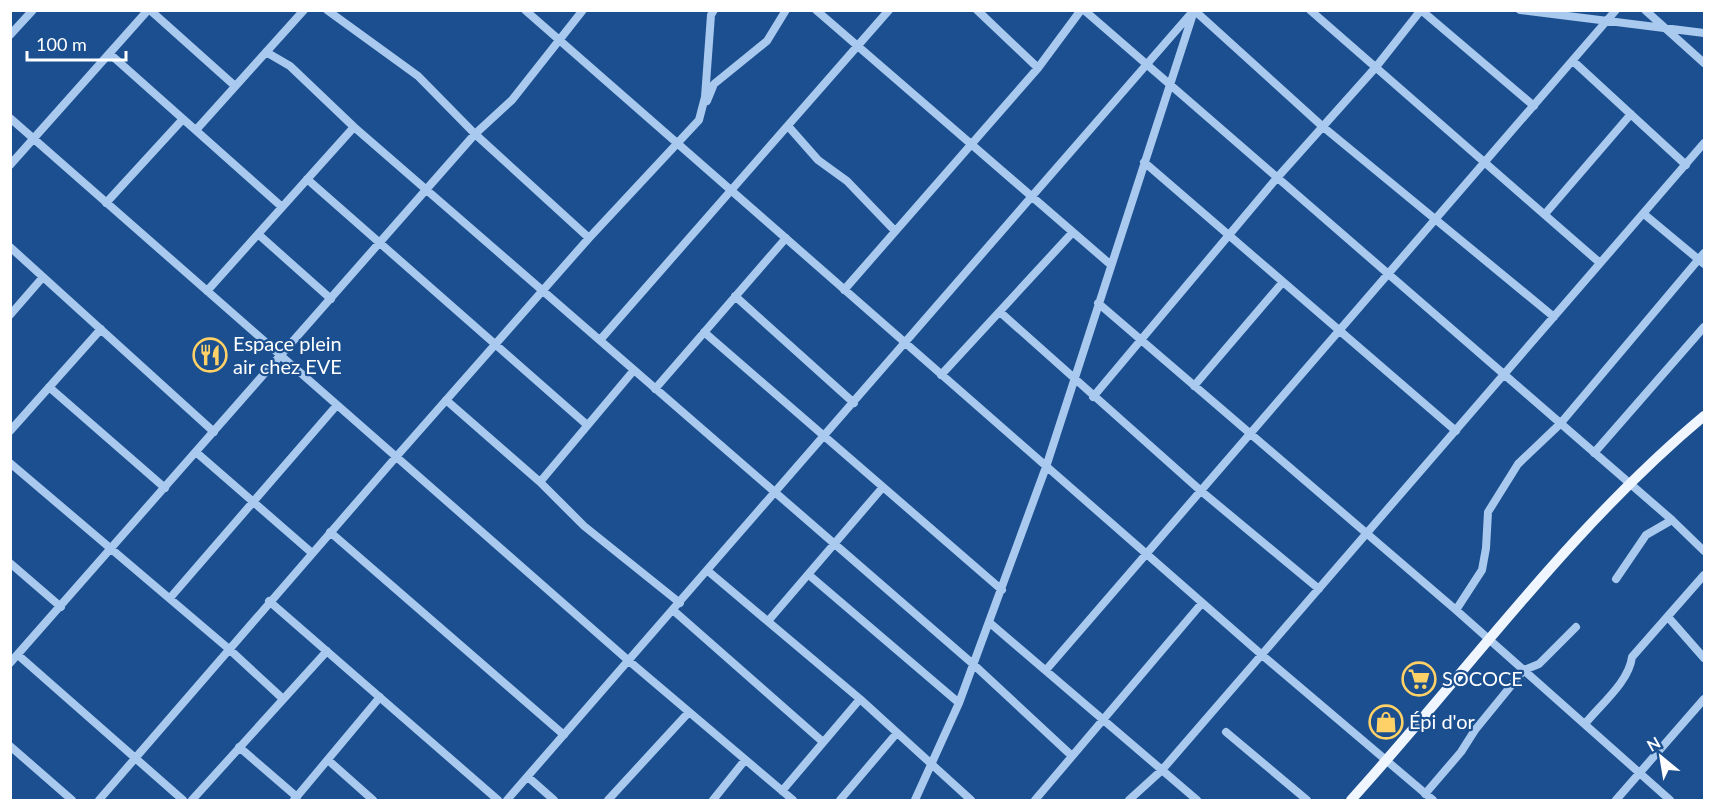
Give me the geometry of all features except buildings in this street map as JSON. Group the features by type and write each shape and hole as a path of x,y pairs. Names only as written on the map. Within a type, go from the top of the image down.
{"main road":[{"path":"1351,801 1569,545 1629,483 1704,416"}],"street":[{"path":"10,35 33,10"},
{"path":"10,165 149,10 236,86"},
{"path":"196,130 304,10"},
{"path":"327,10 418,76 476,134 589,238"},
{"path":"525,10 1202,603 1433,801"},
{"path":"10,663 426,190 476,134 512,100 583,10"},
{"path":"699,120 705,97 711,15 714,10"},
{"path":"99,801 269,601 495,344 676,142 699,120 714,84 760,49 773,34 786,10"},
{"path":"816,10 1111,265"},
{"path":"600,340 889,10"},
{"path":"976,10 1038,68"},
{"path":"844,290 1038,68 1082,10 1672,520 1704,551"},
{"path":"507,801 1194,10"},
{"path":"915,801 959,703 1046,466 1194,10"},
{"path":"1194,10 1322,126 1434,221 1554,317"},
{"path":"1310,10 1600,263"},
{"path":"1093,397 1143,341 1276,179 1376,67 1421,10 1533,106"},
{"path":"1520,10 1703,32"},
{"path":"1046,670 1616,10"},
{"path":"1645,10 1704,63"},
{"path":"266,52 290,66 354,127 973,664 1072,756"},
{"path":"110,54 282,207"},
{"path":"1573,61 1686,165"},
{"path":"1545,214 1631,114"},
{"path":"10,118 630,662 793,801"},
{"path":"106,203 183,119"},
{"path":"788,126 818,160 847,181 895,231"},
{"path":"207,291 354,127"},
{"path":"1129,801 1162,770 1704,143"},
{"path":"1144,162 1456,431"},
{"path":"307,179 378,244 586,424"},
{"path":"1456,610 1482,570 1488,512 1518,464 1560,424 1703,259 1644,214"},
{"path":"941,375 1072,233"},
{"path":"258,234 331,299"},
{"path":"655,389 786,238"},
{"path":"10,247 214,432"},
{"path":"10,315 44,277"},
{"path":"1194,386 1282,283"},
{"path":"735,296 854,403"},
{"path":"1098,303 1456,610 1670,801"},
{"path":"1000,312 1201,491 1319,589"},
{"path":"1594,453 1704,327"},
{"path":"10,431 101,329"},
{"path":"704,332 1002,590"},
{"path":"540,482 586,424 634,370"},
{"path":"49,387 165,488"},
{"path":"446,400 540,482 584,526 680,603"},
{"path":"170,598 337,405"},
{"path":"197,453 251,503 312,553"},
{"path":"10,463 170,598 282,698"},
{"path":"769,620 883,487"},
{"path":"1616,579 1646,535 1672,520"},
{"path":"330,532 564,735"},
{"path":"10,563 61,607"},
{"path":"708,571 769,620 860,699 971,801"},
{"path":"809,575 959,703"},
{"path":"1585,724 1624,678 1631,666 1632,657 1704,575"},
{"path":"269,601 498,801"},
{"path":"1035,801 1202,603"},
{"path":"674,610 823,742"},
{"path":"1668,617 1704,658"},
{"path":"990,623 1197,801"},
{"path":"1425,794 1461,752 1475,729 1524,670 1539,664 1576,627"},
{"path":"192,801 282,698 327,651"},
{"path":"18,656 183,801"},
{"path":"239,747 295,799 380,697"},
{"path":"782,791 860,699"},
{"path":"1616,801 1704,699"},
{"path":"608,801 689,712"},
{"path":"1226,732 1306,801"},
{"path":"840,801 896,734"},
{"path":"10,746 72,801"},
{"path":"328,760 373,801"},
{"path":"713,801 745,760"},
{"path":"528,777 554,801"}],"place":[{"name":"Espace plein air chez EVE","path":"210,355"},
{"name":"SOCOCE","path":"1419,679"},
{"name":"Épi d'or","path":"1386,722"}]}
